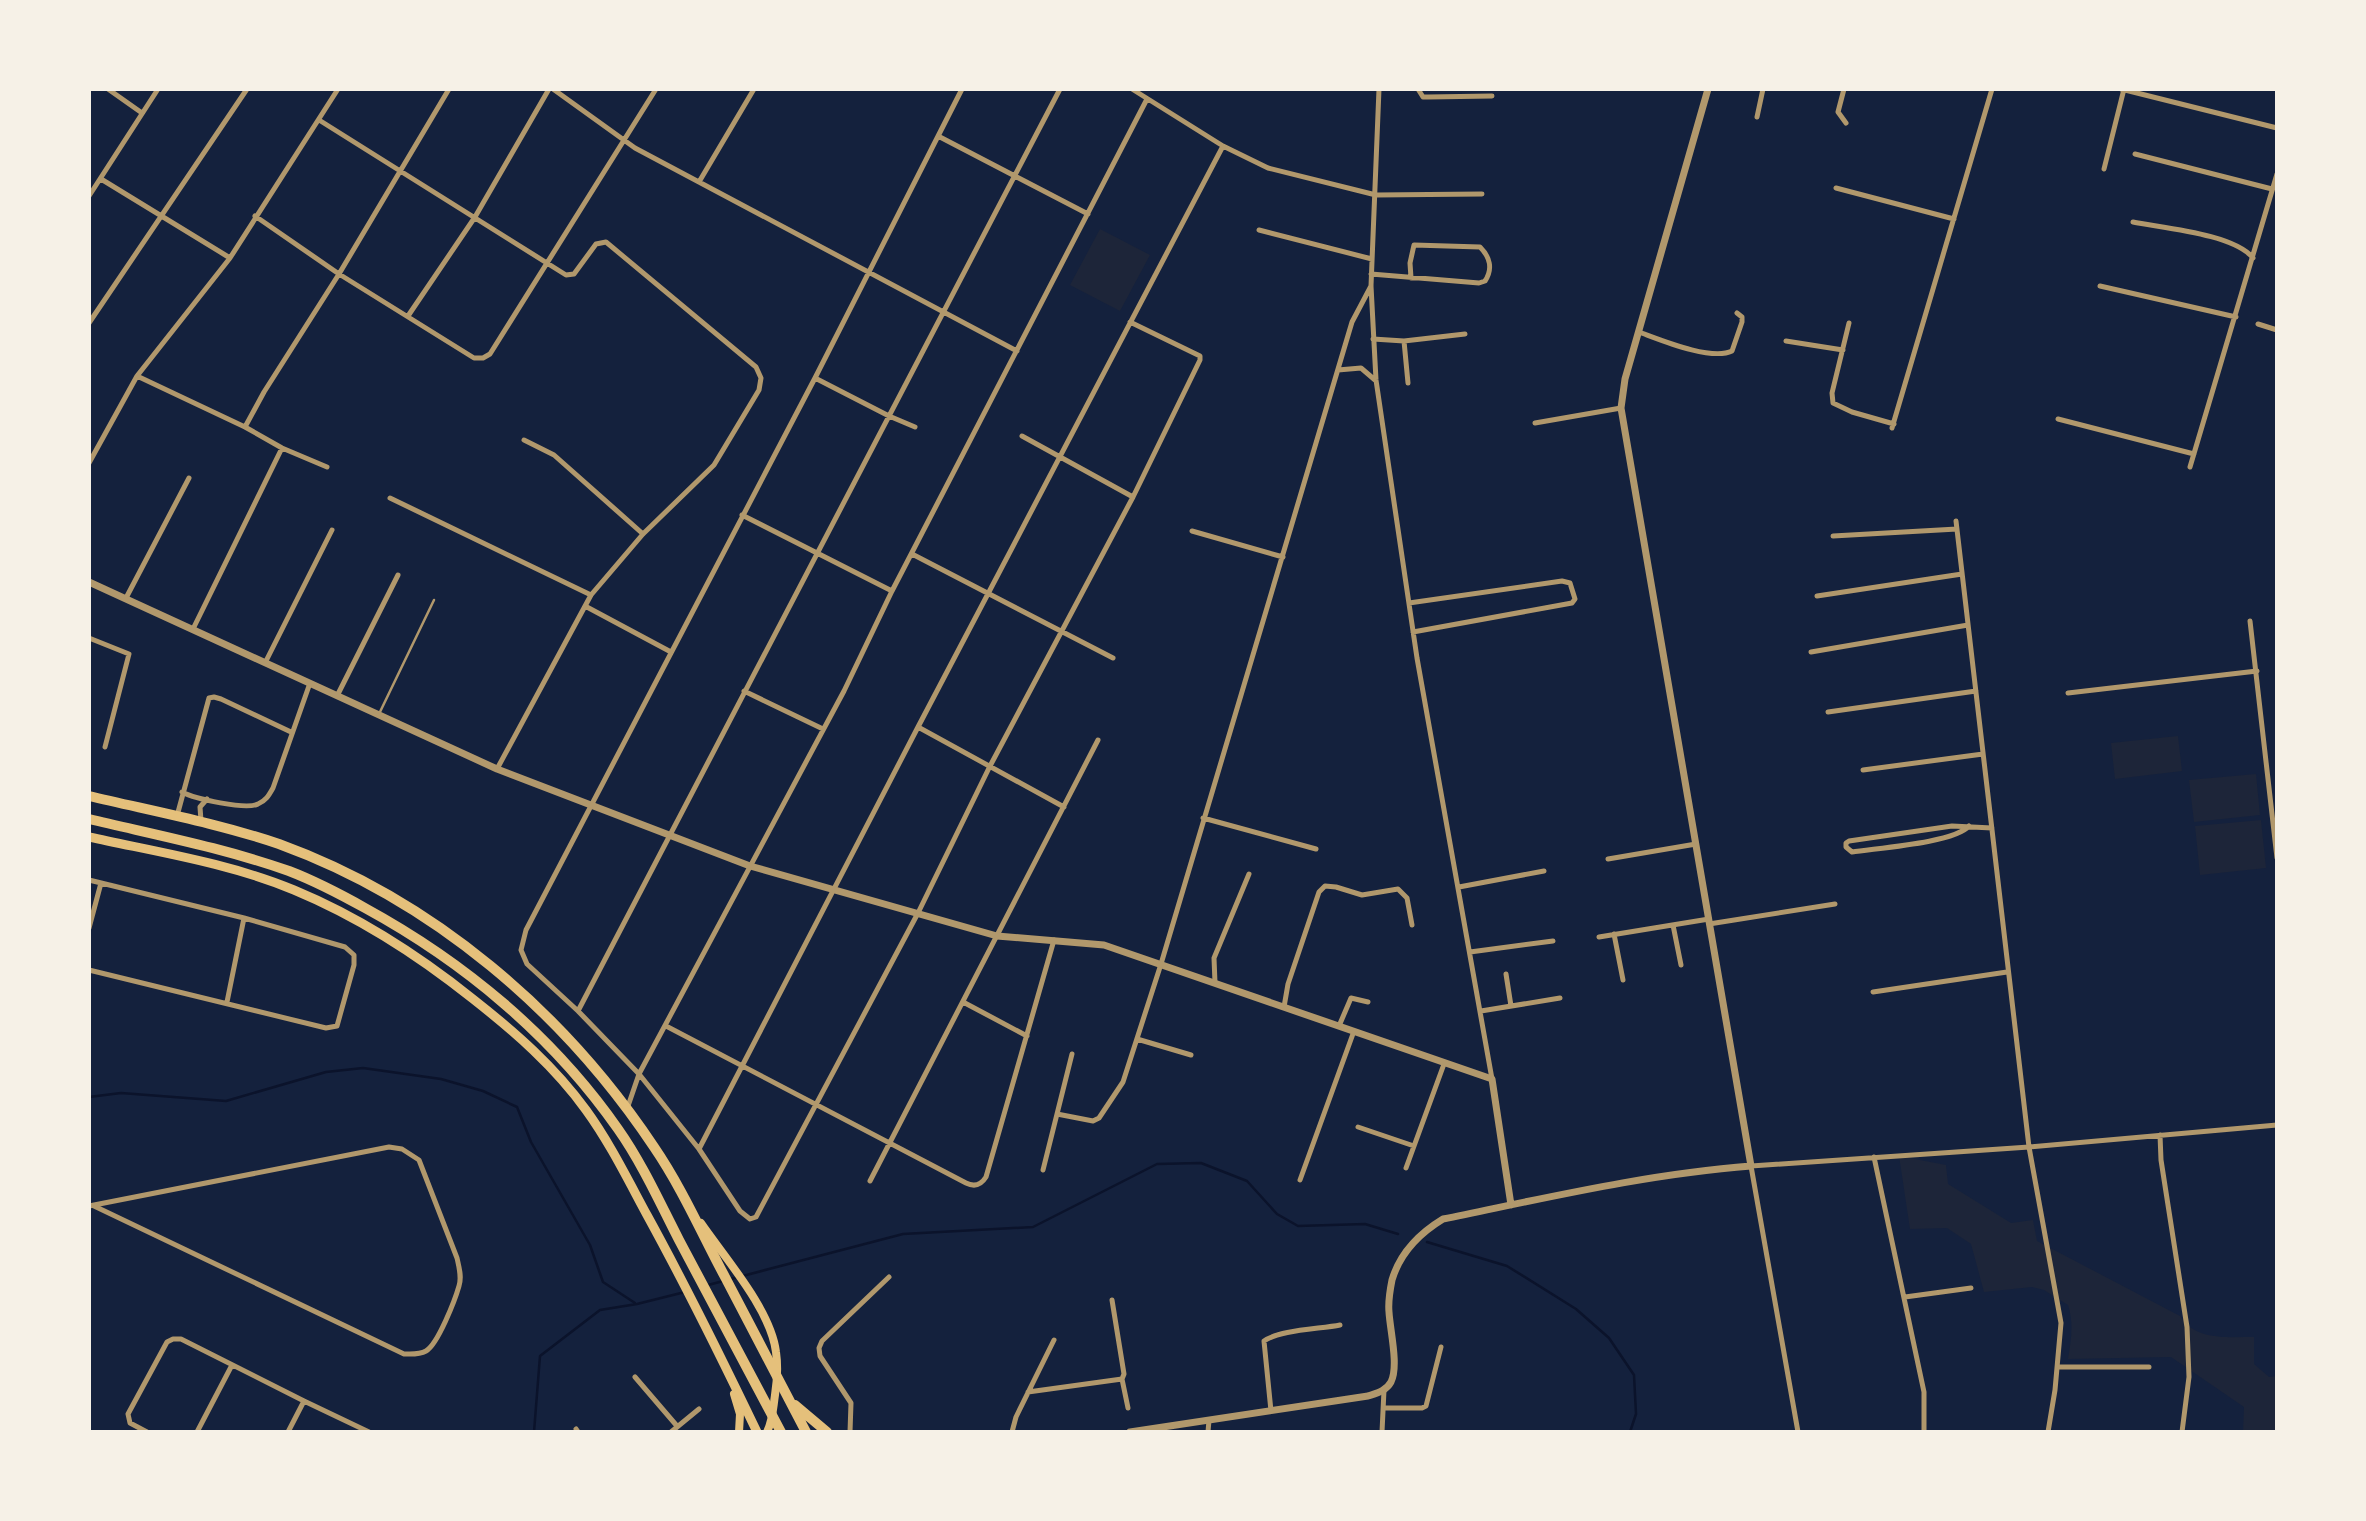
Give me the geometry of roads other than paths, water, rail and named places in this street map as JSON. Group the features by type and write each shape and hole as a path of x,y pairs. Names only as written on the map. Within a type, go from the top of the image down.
{"highway":[{"path":"89,796 202,822 279,845 358,879 440,928 541,1008 586,1056 656,1150 806,1432"},
{"path":"89,819 212,848 289,871 341,895 403,929 474,978 552,1050 619,1130 781,1432"},
{"path":"790,1401 827,1432"}],"main road":[{"path":"89,836 216,865 293,889 340,911 425,961 512,1030 543,1059 586,1110 621,1167 698,1310 757,1432"},
{"path":"677,1186 751,1293 767,1323 776,1351 777,1384 771,1424 767,1432"},
{"path":"698,1310 738,1401 739,1432"}],"street":[{"path":"108,89 142,113"},
{"path":"89,196 158,89"},
{"path":"89,323 247,89"},
{"path":"89,463 137,376 230,258 338,89"},
{"path":"245,427 449,89"},
{"path":"408,316 475,217 551,89 626,139 635,148 1017,351"},
{"path":"255,216 339,274 474,358 483,358 490,354 656,89"},
{"path":"699,182 754,89"},
{"path":"962,89 870,273 590,805 524,935 521,950 527,964 578,1011 639,1074 699,1149 740,1210 750,1219 757,1217 918,913 989,768 1133,497 1200,358 1130,322"},
{"path":"578,1011 1060,89"},
{"path":"1132,89 1223,146 1268,168 1376,195 1482,194"},
{"path":"1379,89 1371,274 1376,380 1413,632 1481,1011 1511,1205"},
{"path":"1418,89 1423,97 1492,96"},
{"path":"1707,89 1625,379 1621,408 1798,1432"},
{"path":"1757,117 1763,89"},
{"path":"1844,89 1838,112 1846,123"},
{"path":"1849,323 1832,393 1833,403 1893,426 1992,89"},
{"path":"2104,169 2123,89 2277,128"},
{"path":"627,1109 639,1074 823,729 1147,99"},
{"path":"319,120 570,275 574,274 596,244 606,242 756,366 761,377 759,390 714,465 643,534 591,595 497,769"},
{"path":"938,136 1088,214"},
{"path":"699,1149 1223,146"},
{"path":"2135,154 2272,189"},
{"path":"2190,467 2277,174"},
{"path":"101,179 230,258"},
{"path":"1836,187 1954,219"},
{"path":"2133,222 2222,239 2239,246 2253,258"},
{"path":"1259,230 1373,259"},
{"path":"1371,274 1411,278 1479,283 1485,281 1489,275 1489,260 1480,247 1414,245 1410,263 1411,278"},
{"path":"1057,1114 1093,1121 1099,1118 1123,1082 1161,964 1352,322 1371,286"},
{"path":"2100,286 2236,317"},
{"path":"1639,332 1706,353 1725,354 1732,351 1742,322 1742,317 1737,313"},
{"path":"2258,324 2277,330"},
{"path":"1373,340 1404,341 1465,334"},
{"path":"1404,341 1408,383"},
{"path":"1786,341 1843,350"},
{"path":"1338,370 1361,368 1376,380"},
{"path":"137,376 245,427 282,448 327,467"},
{"path":"815,378 915,427"},
{"path":"1535,423 1621,408"},
{"path":"2058,419 2194,454"},
{"path":"1022,436 1133,497"},
{"path":"524,440 554,455 643,534"},
{"path":"193,629 282,448"},
{"path":"126,598 189,478"},
{"path":"390,498 591,595"},
{"path":"742,515 892,591"},
{"path":"1956,521 2029,1147 2061,1323 2048,1432"},
{"path":"1833,536 1956,529"},
{"path":"265,663 332,530"},
{"path":"1192,531 1283,557"},
{"path":"912,554 1113,658"},
{"path":"1817,596 1962,574"},
{"path":"337,695 398,575"},
{"path":"1409,603 1562,581 1570,583 1575,593 1572,603 1413,632"},
{"path":"89,582 497,769 750,866 997,936 1104,945 1492,1079"},
{"path":"585,607 671,652"},
{"path":"2250,621 2277,858"},
{"path":"1811,652 1968,625"},
{"path":"89,638 129,654 105,747"},
{"path":"2068,693 2257,671"},
{"path":"182,792 192,797 251,806 265,800 273,788 310,683"},
{"path":"744,691 823,729"},
{"path":"1828,712 1976,691"},
{"path":"177,816 208,699 221,699 291,732"},
{"path":"918,727 1064,807"},
{"path":"870,1181 1098,740"},
{"path":"1863,770 1983,754"},
{"path":"202,822 199,816 200,807 207,799"},
{"path":"1203,818 1316,849"},
{"path":"1969,826 1960,834 1944,838 1852,852 1846,847 1849,841 1952,826 1969,826 1992,828"},
{"path":"1608,859 1696,844"},
{"path":"1459,887 1544,871"},
{"path":"1215,983 1214,958 1249,874"},
{"path":"89,880 244,918 345,947 354,955 354,965 337,1026 326,1028 89,970"},
{"path":"89,928 100,883"},
{"path":"1284,1007 1288,984 1319,892 1325,886 1362,895 1394,888 1402,891 1407,898 1412,925"},
{"path":"1599,937 1835,904"},
{"path":"228,1002 244,918"},
{"path":"1673,925 1681,965"},
{"path":"1614,934 1623,979"},
{"path":"666,1026 971,1185 982,1182 988,1169 1054,940"},
{"path":"1470,952 1553,941"},
{"path":"1873,992 2007,972"},
{"path":"1506,974 1511,1006"},
{"path":"1339,1026 1351,998 1368,1002"},
{"path":"1481,1011 1560,998"},
{"path":"963,1002 1027,1036"},
{"path":"1300,1180 1354,1031"},
{"path":"1137,1039 1191,1055"},
{"path":"1043,1170 1072,1054"},
{"path":"1406,1168 1444,1064"},
{"path":"1382,1432 1384,1390 1393,1373 1388,1309 1397,1266 1404,1254 1427,1229 1443,1219 1692,1170 2029,1147 2277,1125"},
{"path":"1358,1127 1414,1146"},
{"path":"2160,1135 2187,1327 2189,1377 2182,1432"},
{"path":"389,1147 402,1149 419,1160 457,1258 459,1285 435,1343 417,1354 404,1354 91,1206 389,1147"},
{"path":"1874,1157 1924,1392 1924,1432"},
{"path":"850,1432 851,1404 820,1356 819,1348 822,1341 889,1277"},
{"path":"1905,1297 1971,1288"},
{"path":"1112,1300 1128,1408"},
{"path":"1271,1410 1264,1341 1284,1334 1340,1325"},
{"path":"147,1432 130,1423 128,1414 167,1342 173,1339 181,1339 369,1432"},
{"path":"1012,1432 1016,1418 1054,1340"},
{"path":"1384,1408 1426,1406 1441,1347"},
{"path":"197,1432 232,1365"},
{"path":"2057,1367 2149,1367"},
{"path":"635,1377 677,1426"},
{"path":"1028,1392 1122,1379"},
{"path":"1130,1432 1368,1396 1384,1390"},
{"path":"288,1432 304,1401"},
{"path":"671,1432 699,1409"},
{"path":"1208,1432 1209,1420"}],"lane":[{"path":"379,714 435,600"}],"waterway":[{"path":"89,1097 121,1093 226,1101 326,1072 363,1068 441,1079 483,1091 517,1107 531,1142 590,1245 603,1282 635,1303"},
{"path":"708,1285 903,1234 1033,1227 1157,1164 1201,1163 1247,1181 1277,1214 1298,1226 1365,1224 1398,1234"},
{"path":"1427,1242 1507,1266 1576,1309 1609,1338 1634,1375 1636,1414 1630,1432"},
{"path":"534,1432 540,1356 600,1310 685,1292"}]}
